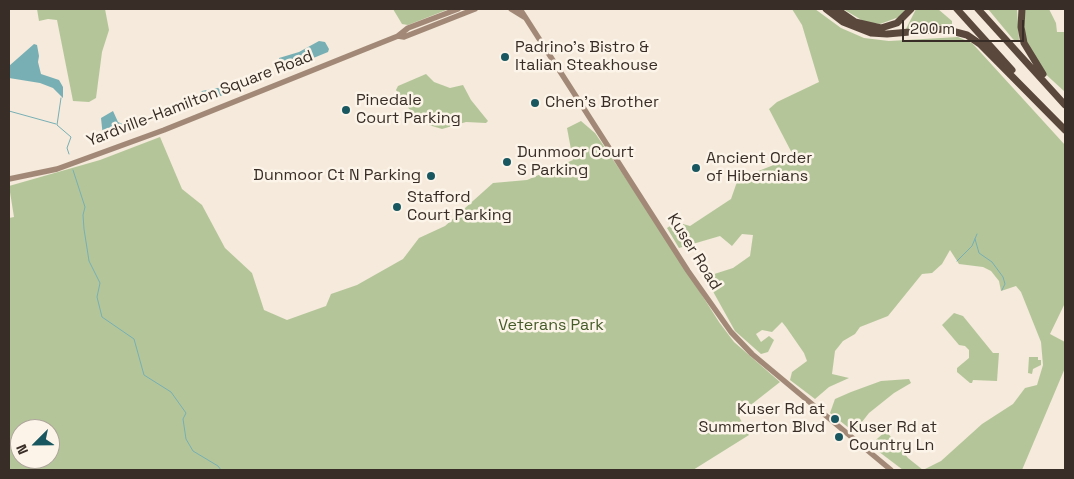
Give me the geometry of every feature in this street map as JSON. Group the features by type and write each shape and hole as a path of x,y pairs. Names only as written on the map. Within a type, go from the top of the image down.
{"highway":[{"path":"826,9 849,25 871,33 887,34 944,29 967,35 980,44 1065,129"},
{"path":"836,9 855,22 881,28 898,24 911,9"},
{"path":"957,9 1065,129"},
{"path":"978,9 1065,105"},
{"path":"1022,9 1020,28 1028,52 1038,68 1065,101"}],"street":[{"name":"Yardville-Hamilton Square Road","path":"9,179 57,169 93,156 398,36 408,28 458,9"},
{"name":"Yardville-Hamilton Square Road","path":"398,36 404,37 475,9"},
{"path":"511,9 526,18"},
{"name":"Kuser Road","path":"520,9 688,271 731,332 752,354 891,470"},
{"path":"525,9 526,18"}],"green space":[{"path":"37,9 105,9 109,30 102,52 96,98 89,102 73,101 57,20 39,21"},
{"path":"393,9 449,9 408,25 402,24"},
{"path":"792,9 815,9 841,28 864,38 889,41 958,37 972,43 1065,145 1065,303 1050,334 1065,342 1065,368 1022,470 923,470 941,461 982,424 1013,404 1025,388 1037,385 1043,365 1041,342 1021,292 1016,286 1001,291 999,281 991,271 983,267 959,264 950,250 942,264 932,273 922,274 888,316 860,327 855,334 843,341 835,351 832,374 849,378 829,387 815,399 790,380 792,372 807,361 804,353 782,322 772,332 762,330 756,334 761,342 769,336 774,340 768,352 761,354 735,331 705,277 733,268 750,256 753,235 742,234 732,246 720,236 679,248 667,228 676,222 690,226 731,199 738,179 794,157 769,109 777,102 819,82 802,25"},
{"path":"843,9 906,9 899,17 880,24 865,22"},
{"path":"916,9 938,9 952,21 952,24 906,29"},
{"path":"988,9 1017,9 1019,40 1016,42 1012,38"},
{"path":"1025,9 1049,9 1056,23 1057,32 1064,32 1065,28 1065,92 1040,69 1026,45 1023,15"},
{"path":"426,74 434,82 450,88 463,85 471,100 488,121 486,123 466,122 442,129 422,123 414,116 396,90 398,86"},
{"name":"Veterans Park","path":"581,121 595,133 734,342 780,382 738,415 749,435 693,470 9,470 9,218 14,217 9,186 100,160 160,137 182,189 202,205 225,248 252,273 264,310 287,320 326,306 331,294 357,285 403,259 419,238 445,226 493,183 527,180 573,160 567,128"},
{"path":"954,313 963,316 993,353 999,353 997,381 973,380 970,383 957,372 957,368 969,358 969,350 965,346 959,345 942,325"},
{"path":"1029,357 1038,357 1038,360 1041,360 1041,365 1033,369 1032,374 1028,373"},
{"path":"909,379 911,383 894,393 869,413 854,432 830,413 835,399 851,392 881,381"},
{"path":"886,431 908,458 923,470 903,470 870,445"}],"water":[{"path":"319,41 325,42 329,49 328,52 289,68 279,64 279,58 299,52"},
{"path":"34,44 37,45 41,74 59,80 63,87 63,98 53,88 40,83 9,78 9,66"},
{"path":"256,72 262,74 261,79 258,81 205,102 202,100 200,94 202,91 228,86"},
{"path":"113,111 118,122 129,127 103,137 101,118"}],"waterway":[{"path":"61,98 57,125 71,137 67,148 69,154"},
{"path":"9,111 56,124"},
{"path":"73,170 85,207 83,215 84,229 89,261 100,283 97,297 102,317 134,339 144,375 171,392 186,413 183,419 186,439 193,451 218,466 221,470"},
{"path":"957,261 972,246 977,234"},
{"path":"975,239 979,253 992,262 1003,277 1005,284 1002,290"}],"place":[{"name":"Padrino's Bistro & Italian Steakhouse","path":"505,57"},
{"name":"Chen's Brother","path":"535,103"},
{"name":"Pinedale Court Parking","path":"346,110"},
{"name":"Dunmoor Court S Parking","path":"507,162"},
{"name":"Ancient Order of Hibernians","path":"696,168"},
{"name":"Dunmoor Ct N Parking","path":"431,176"},
{"name":"Stafford Court Parking","path":"397,207"},
{"name":"Kuser Rd at Summerton Blvd","path":"835,419"},
{"name":"Kuser Rd at Country Ln","path":"839,437"}]}
